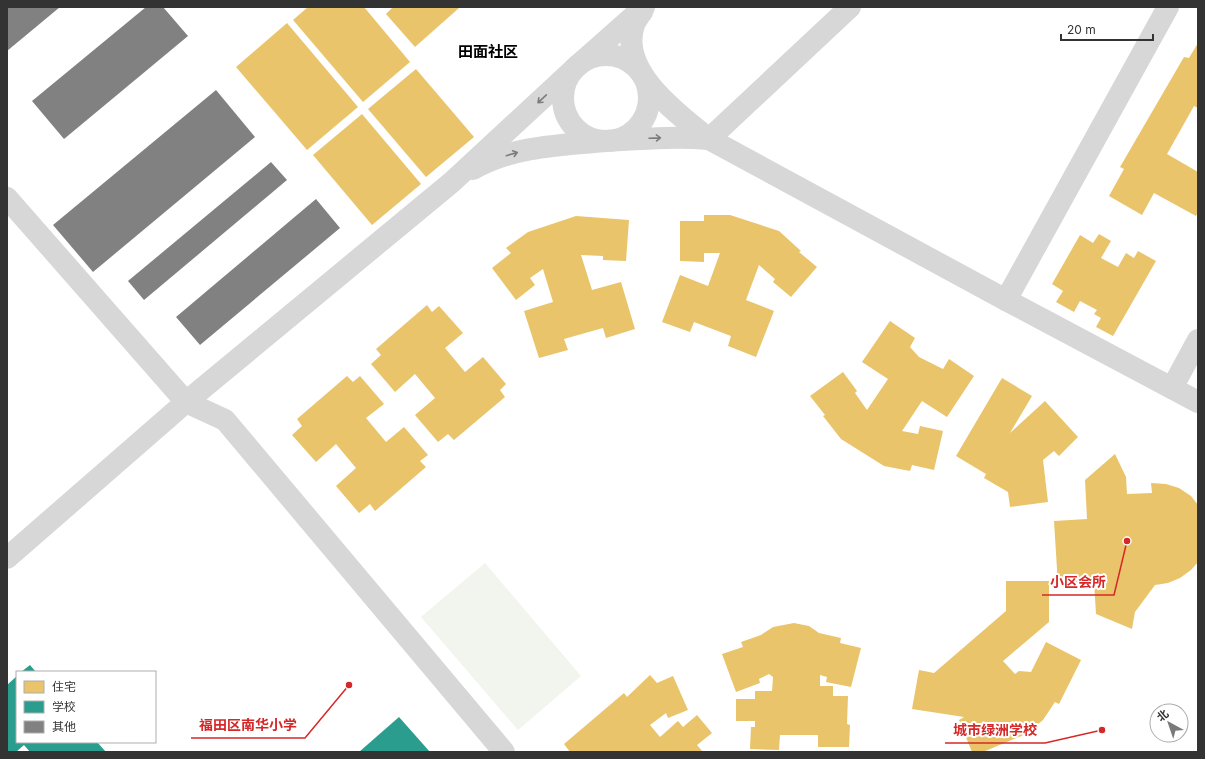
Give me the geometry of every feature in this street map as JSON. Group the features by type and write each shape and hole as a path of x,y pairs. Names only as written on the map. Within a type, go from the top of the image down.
{"street":[{"path":"7,558 186,402 452,182 574,69 644,7"},
{"path":"644,7 634,25 632,42 634,57 641,72 648,84 650,98 648,111 642,124 632,133 620,139 606,141 592,139 580,132 570,122 564,109 563,95 567,81 574,69 584,61 596,56 608,55 621,57 632,63 641,72 669,106 710,139 1006,300 1198,402"},
{"path":"452,182 481,165 511,154 541,147 647,138 684,137 710,139 850,7"},
{"path":"1006,300 1168,7"},
{"path":"7,198 186,402 225,420 504,752"},
{"path":"1172,388 1198,340"}],"shaded area":[{"path":"485,563 581,676 518,730 421,617"}],"building: 住宅":[{"path":"308,7 364,7 410,62 363,102 293,20"},
{"path":"393,7 459,8 415,47 386,14"},
{"path":"287,23 358,107 307,150 236,67"},
{"path":"1198,43 1198,108 1194,106 1167,154 1198,172 1198,212 1196,216 1154,193 1142,215 1109,196 1124,169 1120,167 1184,57 1189,58"},
{"path":"416,69 474,137 426,177 368,109"},
{"path":"362,114 421,184 372,225 313,155"},
{"path":"704,215 730,215 779,231 801,251 799,252 817,267 791,297 773,282 775,279 759,265 746,300 774,311 756,357 728,346 731,336 694,322 690,332 662,322 680,275 708,286 720,253 704,253 704,262 680,261 680,221 704,221"},
{"path":"576,216 629,220 626,261 603,260 603,256 581,255 592,290 621,282 635,329 606,338 603,328 564,339 568,350 539,358 524,311 553,302 543,269 530,278 535,285 516,300 492,268 511,253 506,248 528,232"},
{"path":"1099,234 1111,241 1101,258 1118,267 1126,253 1134,258 1138,251 1156,261 1113,336 1096,327 1101,318 1094,314 1097,310 1080,301 1074,312 1056,302 1063,291 1052,284 1080,235 1093,243"},
{"path":"427,305 432,312 439,306 463,333 445,348 465,372 483,357 506,384 500,390 505,397 454,440 448,434 438,442 415,415 435,398 415,374 395,392 371,364 381,355 376,349"},
{"path":"890,321 915,338 910,347 919,357 943,369 949,359 974,376 947,417 922,401 902,431 918,434 920,426 943,431 934,470 912,465 910,471 884,466 841,439 810,396 843,372 857,391 855,393 867,410 888,379 862,362"},
{"path":"347,376 353,382 360,376 384,404 366,418 386,442 404,427 428,455 420,461 426,467 375,511 370,504 359,513 336,486 356,468 336,444 316,462 292,435 302,426 297,419"},
{"path":"1002,378 1032,396 1010,433 1045,401 1078,437 1059,456 1054,451 1043,460 1048,502 1010,507 1008,492 984,478 986,474 956,456"},
{"path":"1115,454 1126,477 1127,494 1152,493 1151,483 1166,484 1179,488 1191,496 1198,505 1198,562 1191,570 1180,578 1168,583 1155,585 1135,612 1132,629 1096,614 1094,582 1058,585 1054,521 1087,519 1085,480"},
{"path":"1006,581 1049,581 1049,622 1003,661 1015,674 1019,671 1031,672 1046,642 1081,660 1059,704 1055,702 1043,720 1026,734 983,752 972,752 959,720 964,717 912,709 919,670 934,673 1006,611"},
{"path":"794,623 809,626 819,633 841,638 840,643 861,648 851,687 826,682 827,677 820,675 820,686 833,686 833,696 848,696 847,724 850,725 849,747 818,747 818,735 780,735 779,750 750,749 751,727 755,727 755,721 736,721 736,699 755,699 755,691 772,691 773,677 769,674 759,679 760,683 736,692 722,654 743,647 741,642 761,635 773,627"},
{"path":"650,675 657,683 673,676 688,710 668,718 666,713 650,725 660,737 678,721 683,727 697,715 712,733 697,745 703,752 570,752 564,744 624,693 627,697"}],"building: 学校":[{"path":"30,665 35,671 22,671"},
{"path":"16,677 16,743 98,743 106,752 30,752 24,745 16,752 7,752 7,685"},
{"path":"399,717 430,752 359,752"}],"building: 其他":[{"path":"7,7 60,7 7,51"},
{"path":"146,7 163,7 188,36 64,139 32,101"},
{"path":"216,90 255,137 93,272 53,225"},
{"path":"271,162 287,180 144,300 128,281"},
{"path":"316,199 340,228 200,345 176,317"}],"place":[{"name":"小区会所","path":"1127,541"},
{"name":"福田区南华小学","path":"349,685"},
{"name":"城市绿洲学校","path":"1102,730"}],"district":[{"name":"田面社区","path":"488,52"}]}
